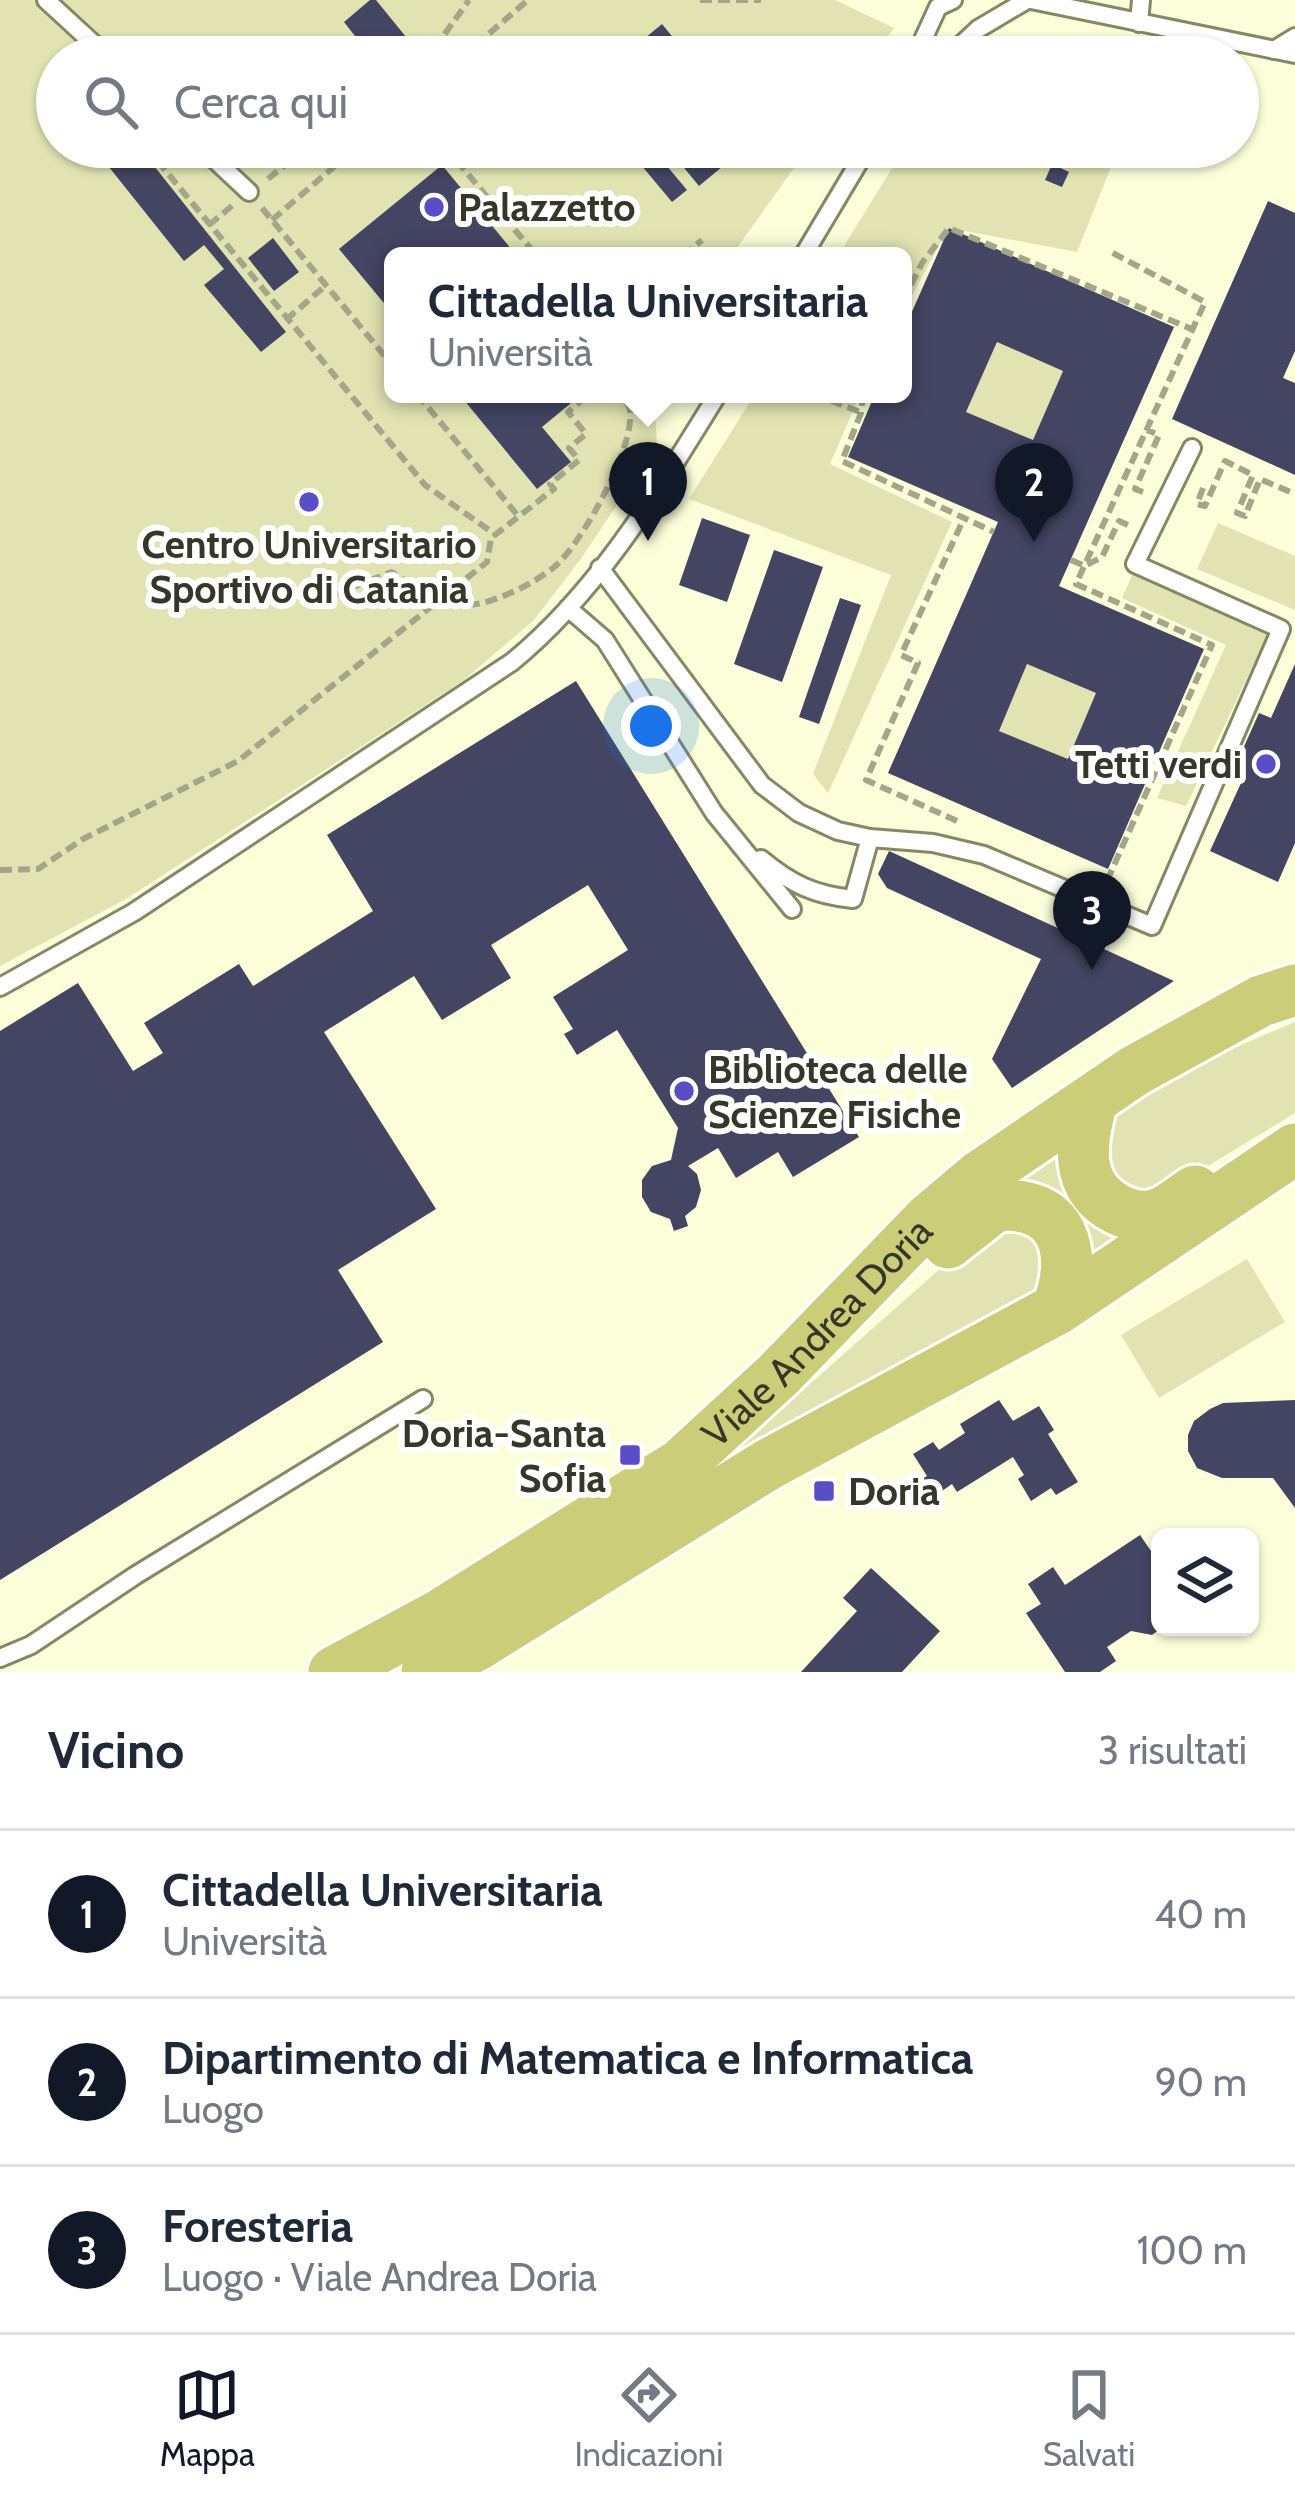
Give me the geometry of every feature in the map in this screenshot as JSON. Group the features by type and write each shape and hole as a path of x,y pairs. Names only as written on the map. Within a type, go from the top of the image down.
{"main road":[{"name":"Viale Andrea Doria","path":"334,1672 438,1616 681,1464 778,1375 929,1219 980,1176 1195,1036 1261,1001 1295,990"},
{"path":"1092,1101 1083,1132 1085,1174 1094,1191 1127,1214 1161,1213 1209,1182 1293,1150"},
{"name":"Viale Andrea Doria","path":"427,1672 477,1646 769,1465 1057,1309 1293,1150"},
{"path":"681,1464 794,1384 977,1216 994,1206 1031,1207 1059,1229 1068,1256 1068,1275 1057,1309"}],"lane":[{"path":"46,0 85,36"},
{"path":"925,36 938,7 953,0"},
{"path":"970,36 1029,0 1077,5 1204,36"},
{"path":"1139,23 1141,0"},
{"path":"1274,50 1295,38"},
{"path":"1259,47 1295,54"},
{"path":"223,168 248,192"},
{"path":"809,247 857,168"},
{"path":"0,987 134,913 512,662 549,631 646,509 712,403"},
{"path":"600,568 762,784 799,813 838,831 984,855 1152,926 1281,628 1135,564 1192,448"},
{"path":"568,608 605,640 728,831 792,909"},
{"path":"728,831 787,880 818,896 853,899 869,838"},
{"path":"0,1658 31,1645 423,1399"}],"path":[{"path":"443,36 469,0"},
{"path":"486,36 528,0"},
{"path":"700,0 761,0"},
{"path":"163,168 424,485 496,535"},
{"path":"279,168 248,192 384,354"},
{"path":"272,220 333,168"},
{"path":"463,168 529,247"},
{"path":"912,283 949,228 1194,330"},
{"path":"694,247 702,240"},
{"path":"1104,888 1211,645 1076,584 1205,302 1111,252"},
{"path":"286,320 326,285"},
{"path":"424,403 519,517"},
{"path":"0,870 38,869 83,839 238,761 487,562 491,538 554,489 550,484 579,460 569,448 586,434 568,412 579,403"},
{"path":"336,594 391,572 437,598 466,605 554,568 589,518 626,442 631,412 627,403"},
{"path":"838,403 861,412"},
{"path":"862,403 842,460 994,532"},
{"path":"965,516 901,655 918,663 866,780 974,829"},
{"path":"1084,566 1102,557"},
{"path":"1071,560 1084,566"}],"green space":[{"name":"Centro Universitario Sportivo di Catania","path":"0,0 835,0 894,28 888,36 36,36 36,168 794,168 737,247 384,247 384,403 655,403 657,445 534,620 464,680 126,899 0,966"},
{"path":"892,168 1111,168 1077,252 949,228 912,296 912,247 844,247"},
{"path":"997,342 1063,371 1033,440 966,412"},
{"path":"749,403 856,403 830,464 952,522 828,793 813,774 891,575 689,499"},
{"path":"1218,523 1295,556 1295,610 1197,569"},
{"path":"1134,571 1269,632 1186,806 1157,798 1226,645 1122,598"},
{"path":"1027,664 1096,693 1068,759 999,731"},
{"path":"1295,1022 1295,1113 1155,1198 1112,1187 1101,1128 1110,1117 1211,1058"},
{"path":"1064,1147 1138,1234 1089,1268 1011,1184"},
{"path":"987,1227 1034,1228 1048,1285 442,1631 689,1477 784,1407"},
{"path":"1247,1259 1285,1322 1159,1398 1121,1335"}],"building":[{"path":"376,0 405,36 355,36 344,22"},
{"path":"662,24 672,36 647,36"},
{"path":"110,168 156,168 286,332 261,352 204,285 224,269 204,245 184,261"},
{"name":"Palazzetto","path":"438,168 444,168 510,247 384,247 384,303 339,249"},
{"path":"644,168 669,168 687,190 672,202"},
{"path":"684,168 721,168 699,186"},
{"path":"1050,168 1069,172 1062,187 1045,180"},
{"path":"1268,201 1295,213 1295,351 1283,378 1295,383 1295,475 1172,419"},
{"path":"949,228 1174,327 1059,586 1204,649 1108,869 888,773 998,522 848,457 871,403 912,403 912,312","holes":["997,342 1063,371 1033,440 966,412","1027,664 1096,693 1068,759 999,731"]},
{"path":"273,238 299,272 274,291 248,258"},
{"path":"466,403 571,403 542,427 571,462 537,489"},
{"path":"702,518 750,535 727,602 679,585"},
{"path":"774,550 823,567 782,682 734,664"},
{"path":"840,598 861,605 819,724 799,717"},
{"name":"Tetti verdi","path":"1295,664 1295,843 1278,882 1210,851 1241,783 1230,778 1259,713 1271,718"},
{"path":"576,681 859,1137 793,1177 778,1152 736,1178 718,1148 688,1166 697,1174 701,1190 696,1207 685,1216 688,1226 674,1231 670,1219 651,1212 642,1197 642,1180 652,1166 671,1160 678,1128 617,1030 577,1055 564,1034 573,1029 553,997 628,950 588,885 491,945 511,978 442,1020 414,976 324,1032 436,1209 338,1270 383,1342 0,1580 0,1031 78,983 133,1071 163,1053 144,1023 239,964 253,986 373,911 327,835"},
{"path":"889,851 1174,981 1012,1088 992,1059 1041,959 887,888 878,874"},
{"path":"999,1400 1013,1421 1039,1406 1054,1430 1048,1434 1078,1482 1056,1495 1051,1488 1031,1501 1018,1479 1024,1475 1013,1457 957,1492 952,1484 932,1498 920,1480 927,1476 913,1454 933,1442 939,1450 965,1433 960,1424"},
{"path":"1295,1400 1295,1508 1273,1478 1222,1478 1197,1468 1188,1451 1188,1435 1194,1421 1210,1409 1223,1403"},
{"path":"1140,1535 1151,1551 1151,1635 1131,1631 1107,1647 1116,1661 1100,1672 1065,1672 1026,1613 1041,1604 1028,1584 1053,1567 1065,1585"},
{"path":"871,1568 940,1631 902,1672 801,1672 857,1611 843,1598"}],"place":[{"name":"Palazzetto","path":"434,207"},
{"name":"Centro Universitario Sportivo di Catania","path":"309,502"},
{"name":"Cittadella Universitaria","path":"648,541"},
{"name":"Dipartimento di Matematica e Informatica","path":"1034,542"},
{"name":"Tetti verdi","path":"1266,764"},
{"name":"Foresteria","path":"1092,970"},
{"name":"Biblioteca delle Scienze Fisiche","path":"684,1091"},
{"name":"Doria-Santa Sofia","path":"630,1455"},
{"name":"Doria","path":"824,1491"}]}
